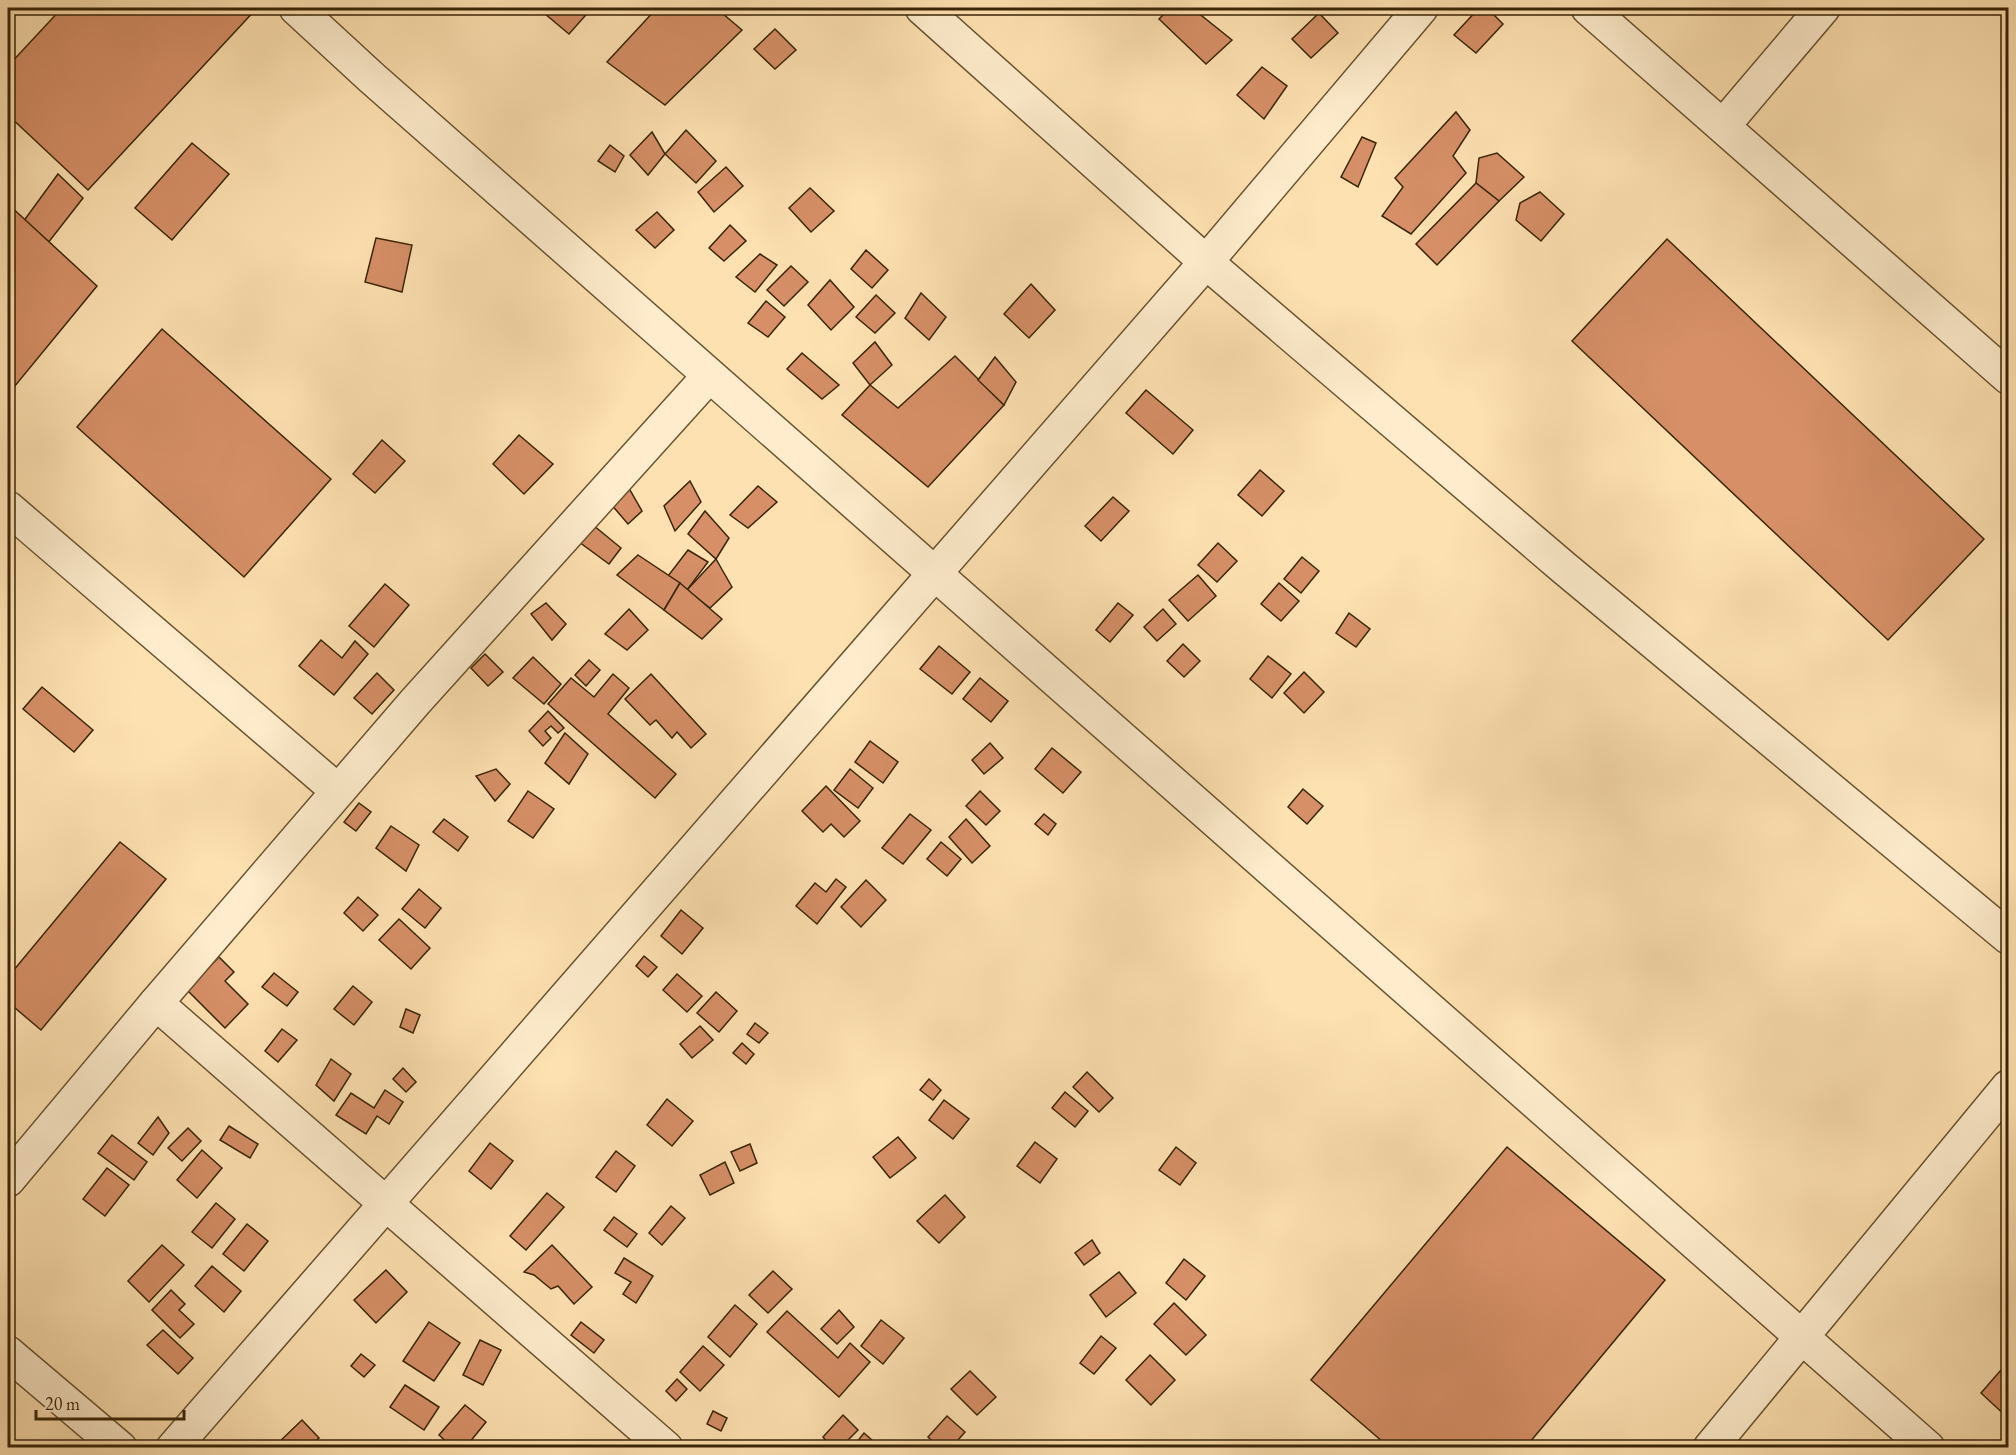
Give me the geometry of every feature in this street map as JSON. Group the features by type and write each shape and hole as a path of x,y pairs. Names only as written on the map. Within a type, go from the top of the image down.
{"street":[{"path":"296,8 709,376 936,573 1928,1448"},
{"path":"173,1448 1206,262 1421,8"},
{"path":"1588,8 2008,377"},
{"path":"1723,126 1823,8"},
{"path":"926,9 1206,262 1563,567 2008,937"},
{"path":"8,1180 156,1003 415,702 709,376"},
{"path":"8,508 338,791"},
{"path":"156,1003 666,1448"},
{"path":"1710,1448 2008,1087"},
{"path":"8,1353 120,1448"}],"building":[{"path":"62,8 257,8 88,190 8,115 8,66"},
{"path":"538,8 592,8 569,34"},
{"path":"657,8 716,8 742,30 665,105 607,62"},
{"path":"1170,8 1192,8 1232,40 1206,64 1159,19"},
{"path":"1479,8 1487,8 1503,24 1476,53 1454,35"},
{"path":"1319,13 1338,33 1311,58 1292,39"},
{"path":"775,29 796,50 775,69 754,49"},
{"path":"1262,67 1287,86 1264,119 1237,95"},
{"path":"1456,112 1470,130 1453,156 1466,173 1411,234 1382,216 1403,187 1395,178"},
{"path":"686,130 716,161 696,183 665,154"},
{"path":"652,132 665,154 648,175 630,155"},
{"path":"1362,137 1376,143 1358,187 1341,177"},
{"path":"192,143 229,174 172,240 135,208"},
{"path":"610,145 624,156 615,172 598,161"},
{"path":"1497,153 1524,177 1499,201 1476,183 1479,158"},
{"path":"726,167 743,186 714,212 698,192"},
{"path":"58,174 83,198 37,257 15,233"},
{"path":"1476,183 1499,201 1437,265 1416,244"},
{"path":"810,188 834,211 811,232 789,208"},
{"path":"1540,192 1564,214 1541,241 1516,220 1520,203"},
{"path":"8,204 97,286 10,392 8,390"},
{"path":"657,212 674,230 655,248 636,230"},
{"path":"730,225 746,241 724,261 709,248"},
{"path":"376,238 412,245 402,292 365,282"},
{"path":"1667,239 1984,539 1888,640 1572,341"},
{"path":"866,250 888,270 872,288 851,269"},
{"path":"760,254 777,265 755,292 736,277"},
{"path":"791,266 808,282 784,306 767,290"},
{"path":"830,280 854,307 831,330 808,305"},
{"path":"1031,284 1055,310 1029,338 1004,314"},
{"path":"921,293 946,317 929,340 905,318"},
{"path":"876,295 895,313 875,333 856,317"},
{"path":"766,301 785,317 768,337 748,323"},
{"path":"162,329 331,479 244,577 77,427"},
{"path":"875,342 892,365 870,385 853,363"},
{"path":"802,353 839,385 822,399 787,369"},
{"path":"955,356 1004,405 928,487 842,415 870,385 898,408"},
{"path":"995,357 1016,382 1004,405 978,380"},
{"path":"1146,390 1193,430 1173,454 1126,413"},
{"path":"519,435 553,464 524,494 493,464"},
{"path":"382,440 405,461 375,493 353,474"},
{"path":"1260,470 1284,491 1262,516 1238,495"},
{"path":"690,481 701,502 675,531 664,506"},
{"path":"626,483 642,511 628,524 610,503"},
{"path":"758,486 777,502 748,528 730,515"},
{"path":"1113,497 1129,511 1101,541 1085,526"},
{"path":"705,511 729,538 716,559 688,534"},
{"path":"593,525 621,548 609,564 575,539"},
{"path":"1218,543 1237,561 1217,582 1198,565"},
{"path":"688,550 708,562 687,590 668,576"},
{"path":"638,555 680,583 664,610 617,575"},
{"path":"1302,557 1319,571 1301,593 1284,579"},
{"path":"716,559 732,587 710,608 687,590"},
{"path":"1198,575 1216,596 1188,621 1169,600"},
{"path":"680,583 722,619 702,639 664,610"},
{"path":"1279,583 1299,601 1281,621 1261,604"},
{"path":"385,584 409,605 374,647 349,626"},
{"path":"546,603 566,624 552,640 531,614"},
{"path":"1118,603 1133,615 1110,642 1096,630"},
{"path":"629,609 648,630 627,650 605,634"},
{"path":"1163,609 1176,624 1157,641 1144,627"},
{"path":"1349,613 1370,629 1356,647 1336,633"},
{"path":"321,640 342,658 355,641 368,654 334,695 299,666"},
{"path":"1183,644 1200,661 1184,677 1167,661"},
{"path":"939,646 970,672 952,694 920,669"},
{"path":"485,654 503,672 488,686 471,668"},
{"path":"1268,656 1291,674 1272,698 1250,679"},
{"path":"533,657 561,684 544,704 513,678"},
{"path":"589,660 600,670 586,686 575,675"},
{"path":"1304,672 1324,692 1304,713 1284,693"},
{"path":"377,673 394,690 372,714 354,698"},
{"path":"613,674 629,688 608,714 676,774 655,798 548,704 571,678 594,697"},
{"path":"651,674 706,734 691,748 677,732 672,738 656,720 650,725 625,699"},
{"path":"980,678 1008,701 991,722 963,699"},
{"path":"42,687 93,730 74,752 23,709"},
{"path":"548,711 564,728 558,733 551,726 545,731 551,738 543,746 529,731"},
{"path":"565,733 588,754 569,784 545,763"},
{"path":"870,741 898,762 883,783 855,762"},
{"path":"990,743 1003,758 984,774 972,760"},
{"path":"1052,748 1081,772 1063,793 1035,769"},
{"path":"496,769 510,784 495,801 476,776"},
{"path":"850,769 873,788 858,808 834,790"},
{"path":"826,786 860,821 844,837 831,824 823,832 802,811"},
{"path":"1303,789 1323,806 1307,824 1288,807"},
{"path":"528,791 554,809 533,838 508,821"},
{"path":"980,791 1000,811 986,825 966,806"},
{"path":"359,803 371,812 356,831 344,822"},
{"path":"910,814 931,830 903,864 882,848"},
{"path":"1044,814 1056,824 1048,835 1035,824"},
{"path":"444,819 468,837 458,851 433,832"},
{"path":"966,819 990,846 972,863 949,837"},
{"path":"391,826 419,845 406,871 376,848"},
{"path":"120,842 166,879 41,1030 8,1002 8,977"},
{"path":"941,842 961,859 947,876 927,859"},
{"path":"836,879 846,887 817,924 796,906 815,883 826,892"},
{"path":"866,880 886,900 861,927 841,907"},
{"path":"419,889 441,908 425,928 402,909"},
{"path":"358,897 378,915 363,931 344,913"},
{"path":"681,910 703,928 682,954 661,936"},
{"path":"399,919 430,948 411,969 379,940"},
{"path":"644,956 657,967 648,977 636,966"},
{"path":"219,957 234,972 225,981 248,1004 225,1028 187,990"},
{"path":"274,973 298,992 287,1006 262,987"},
{"path":"677,974 702,996 687,1012 663,990"},
{"path":"353,986 372,1002 354,1025 334,1009"},
{"path":"716,992 737,1011 719,1032 697,1013"},
{"path":"406,1009 420,1015 413,1033 400,1027"},
{"path":"755,1023 768,1033 759,1043 747,1034"},
{"path":"700,1026 713,1040 692,1058 680,1044"},
{"path":"282,1029 297,1040 278,1062 265,1051"},
{"path":"742,1043 754,1054 746,1064 733,1053"},
{"path":"331,1059 351,1074 334,1101 316,1085"},
{"path":"403,1068 416,1082 406,1092 393,1079"},
{"path":"1087,1072 1113,1098 1099,1112 1073,1087"},
{"path":"929,1079 941,1090 933,1100 920,1090"},
{"path":"385,1090 403,1102 389,1124 377,1116 366,1134 336,1115 351,1093 374,1108"},
{"path":"1065,1092 1088,1111 1075,1127 1052,1108"},
{"path":"667,1099 693,1121 672,1146 647,1125"},
{"path":"944,1100 969,1119 953,1139 929,1120"},
{"path":"158,1117 169,1133 153,1155 138,1143"},
{"path":"229,1126 258,1144 250,1158 220,1140"},
{"path":"188,1128 201,1141 182,1161 168,1148"},
{"path":"112,1135 147,1162 134,1180 98,1153"},
{"path":"898,1137 916,1158 890,1178 873,1157"},
{"path":"1035,1142 1057,1159 1040,1183 1017,1166"},
{"path":"490,1143 513,1161 491,1189 469,1171"},
{"path":"750,1144 757,1163 740,1171 731,1152"},
{"path":"1176,1147 1196,1163 1180,1185 1159,1170"},
{"path":"1507,1147 1665,1280 1525,1448 1390,1448 1311,1380"},
{"path":"202,1150 222,1168 197,1198 177,1180"},
{"path":"616,1151 635,1166 616,1192 596,1177"},
{"path":"725,1162 734,1183 710,1195 700,1175"},
{"path":"107,1168 129,1185 105,1216 83,1199"},
{"path":"547,1193 564,1207 526,1250 510,1236"},
{"path":"945,1195 965,1217 939,1243 917,1221"},
{"path":"216,1203 235,1219 212,1248 192,1232"},
{"path":"671,1206 685,1218 662,1245 649,1233"},
{"path":"614,1217 637,1234 627,1247 604,1230"},
{"path":"247,1224 268,1241 244,1271 223,1254"},
{"path":"1092,1240 1100,1253 1084,1265 1075,1253"},
{"path":"162,1245 184,1265 149,1302 128,1281"},
{"path":"552,1245 592,1287 574,1304 558,1286 551,1289 534,1275 524,1272"},
{"path":"624,1258 653,1276 636,1303 623,1294 631,1282 615,1273"},
{"path":"1184,1259 1205,1276 1186,1300 1166,1283"},
{"path":"212,1266 241,1291 224,1312 195,1286"},
{"path":"386,1270 407,1292 376,1323 354,1300"},
{"path":"773,1271 792,1289 768,1313 749,1295"},
{"path":"1119,1272 1136,1293 1106,1317 1090,1295"},
{"path":"171,1290 185,1304 179,1310 194,1324 180,1338 152,1310"},
{"path":"1174,1303 1206,1335 1186,1355 1154,1324"},
{"path":"735,1305 757,1324 730,1357 708,1337"},
{"path":"839,1310 854,1327 837,1344 821,1329"},
{"path":"787,1311 838,1358 850,1343 870,1362 839,1397 767,1332"},
{"path":"881,1320 904,1338 883,1364 861,1346"},
{"path":"429,1322 460,1343 434,1381 403,1361"},
{"path":"581,1322 604,1340 594,1353 571,1335"},
{"path":"163,1330 193,1358 178,1374 147,1345"},
{"path":"1101,1336 1116,1348 1094,1374 1080,1363"},
{"path":"480,1340 501,1350 483,1385 463,1375"},
{"path":"703,1346 724,1365 700,1391 680,1372"},
{"path":"361,1354 375,1365 364,1377 351,1366"},
{"path":"1150,1355 1175,1380 1151,1405 1126,1380"},
{"path":"2008,1362 2008,1418 1981,1393"},
{"path":"970,1371 996,1397 977,1415 951,1389"},
{"path":"677,1379 687,1389 676,1401 666,1391"},
{"path":"405,1385 439,1407 424,1430 390,1407"},
{"path":"465,1405 486,1422 465,1448 453,1448 439,1435"},
{"path":"713,1411 727,1418 721,1431 707,1424"},
{"path":"843,1415 858,1430 840,1448 832,1448 823,1437"},
{"path":"947,1416 965,1432 951,1448 939,1448 928,1437"},
{"path":"302,1420 319,1438 309,1448 273,1448"},
{"path":"864,1433 881,1448 852,1448"}]}
